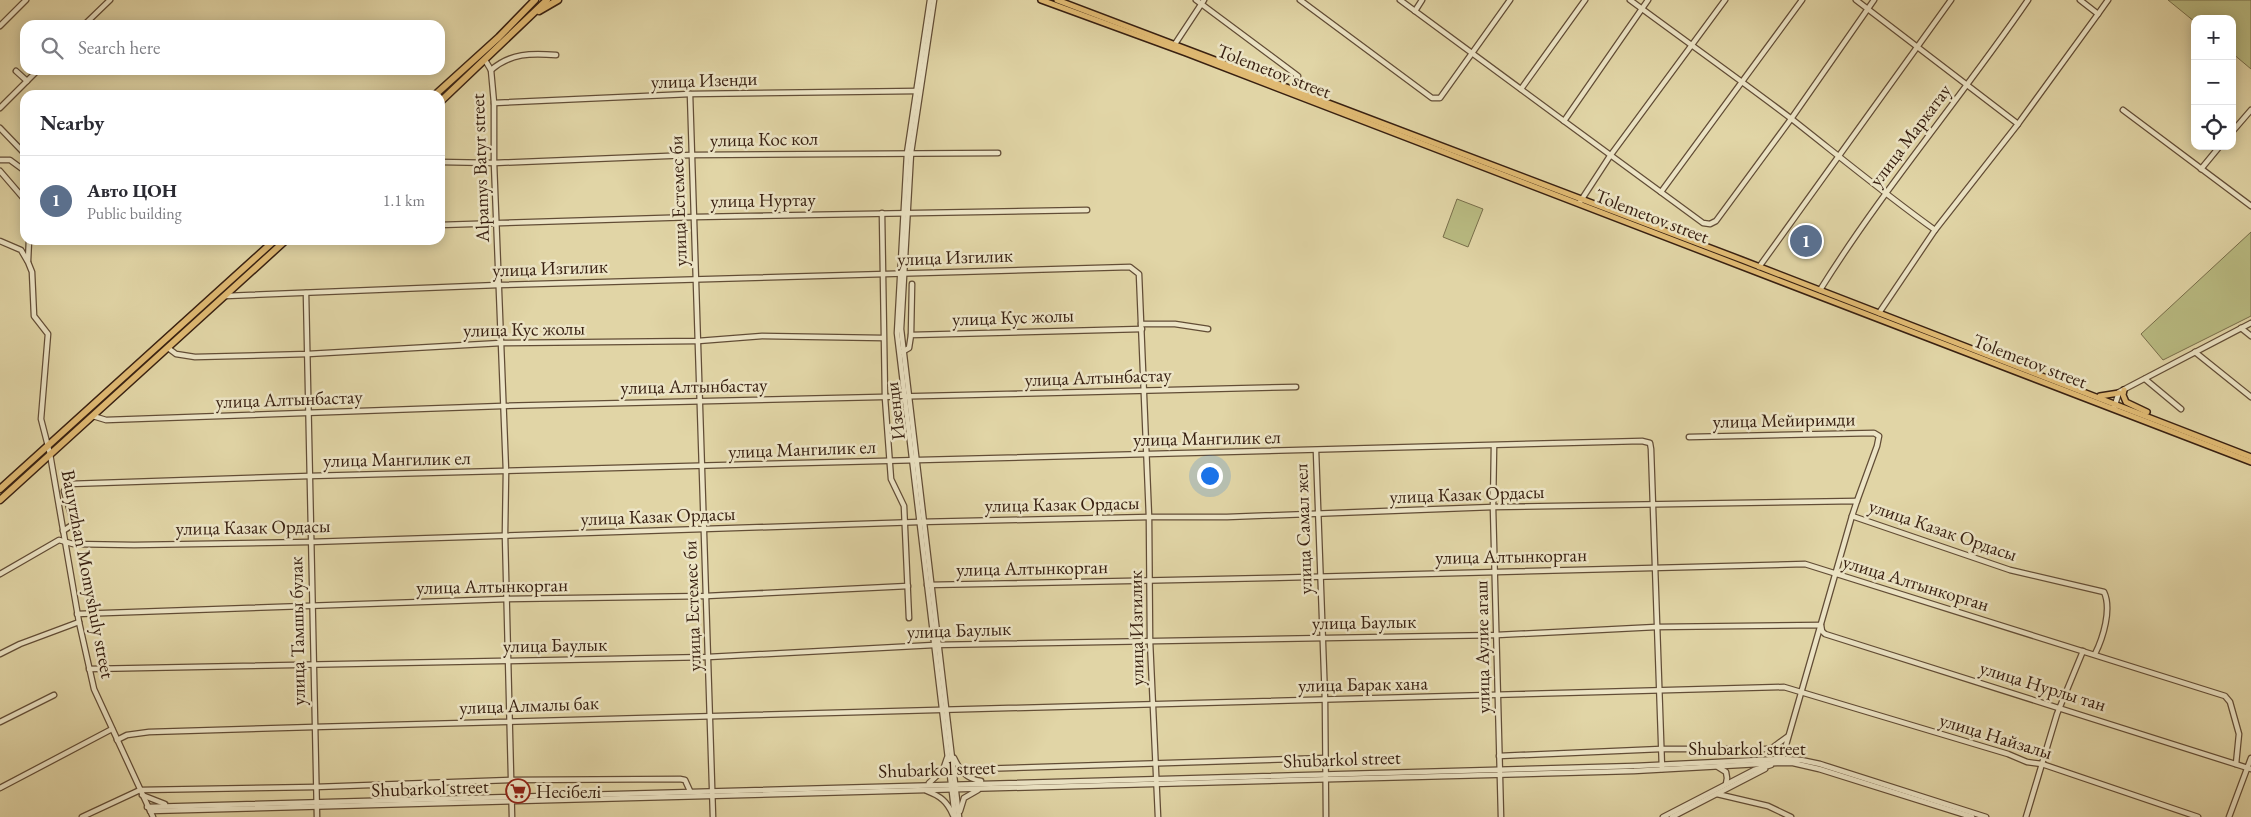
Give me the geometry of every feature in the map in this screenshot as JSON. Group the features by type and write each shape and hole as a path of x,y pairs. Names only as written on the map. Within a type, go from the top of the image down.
{"highway":[{"path":"441,90 500,37 535,0"},
{"path":"445,97 547,0"},
{"path":"532,16 558,0"},
{"path":"0,489 269,245"},
{"path":"0,500 281,245"}],"main road":[{"name":"Tolemetov street","path":"1041,0 1293,90 1742,267 2114,406 2251,462"},
{"name":"Tolemetov street","path":"1057,0 1580,202 1759,267 2096,396 2114,406 2155,419 2251,456"},
{"path":"1742,267 1759,267"},
{"path":"2096,396 2121,391 2127,404 2146,412 2155,419"}],"street":[{"path":"0,26 26,0"},
{"path":"89,20 110,0"},
{"name":"Изенди","path":"930,0 909,153 897,333 901,352 950,754 954,817"},
{"name":"Изенди","path":"918,91 934,0"},
{"path":"1196,0 1202,2 1298,76 1293,90"},
{"path":"1300,0 1432,98 1440,98 1510,0"},
{"path":"1400,0 1610,156 1704,223 1710,224 1716,221 1791,119 1874,0"},
{"path":"1415,11 1422,0"},
{"path":"1521,89 1585,0"},
{"path":"1630,0 1692,44 1839,156 1885,194 1935,230"},
{"path":"1564,121 1648,0"},
{"path":"1580,202 1610,156 1725,0"},
{"path":"1661,192 1802,0"},
{"path":"1856,0 2018,124"},
{"path":"1759,267 1951,0"},
{"name":"улица Маркатау","path":"1820,290 1852,238 2000,41 2028,0"},
{"path":"2080,0 2098,14"},
{"path":"1879,313 1935,230 2018,124 2108,0"},
{"path":"1174,46 1202,2"},
{"path":"491,70 508,58 536,54 556,54"},
{"name":"Alpamys Batyr street","path":"485,60 491,70 494,103 494,163 506,471 505,535 512,817"},
{"path":"16,72 27,81"},
{"path":"0,108 33,75"},
{"name":"улица Изенди","path":"494,103 690,94 918,91"},
{"name":"улица Естемес би","path":"690,94 695,217 694,279 701,401 713,817"},
{"path":"2124,110 2251,206"},
{"path":"2236,127 2251,110"},
{"path":"0,128 20,149"},
{"path":"2201,169 2217,150"},
{"name":"улица Кос кол","path":"445,162 494,163 691,155 998,153"},
{"path":"0,160 10,160 20,167"},
{"path":"0,171 20,194"},
{"name":"улица Нуртау","path":"445,224 497,221 1087,210"},
{"path":"882,213 885,398 891,479 893,487 902,500 905,522 909,618"},
{"path":"0,241 21,250 28,262"},
{"name":"Bauyrzhan Momyshuly street","path":"29,245 28,262 32,272 34,316 48,334 41,419 50,454 77,614 94,689 153,817"},
{"name":"улица Изгилик","path":"226,296 498,285 1130,267 1139,274 1142,326 1149,517 1150,640 1158,817"},
{"path":"901,352 909,348 912,284"},
{"name":"улица Тамшы булак","path":"306,293 315,804 317,817"},
{"path":"2114,406 2121,391 2251,323"},
{"name":"улица Кус жолы","path":"911,335 1175,324 1208,329"},
{"path":"2241,328 2251,336"},
{"name":"улица Кус жолы","path":"168,348 184,357 308,354 501,343 698,341 762,336 883,338"},
{"path":"2195,352 2251,397"},
{"path":"2144,379 2181,409"},
{"name":"улица Алтынбастау","path":"93,416 106,420 502,406 1296,387"},
{"name":"улица Мейиримди","path":"1690,437 1874,433 1879,436 1877,446 1856,501"},
{"name":"улица Мангилик ел","path":"63,531 72,525 73,521 64,491 69,484 309,476 703,467 890,460 1063,458 1146,454 1316,451 1610,441 1650,443 1652,449 1653,506"},
{"name":"улица Аулие агаш","path":"1494,446 1493,507 1500,817"},
{"name":"улица Самал жел","path":"1316,451 1325,700 1326,817"},
{"name":"улица Казак Ордасы","path":"0,574 59,540 73,544 126,545 310,542 905,522 1227,517 1493,507 1653,506 1856,501 1852,516 2010,570 2104,592 2108,600 2106,618 2095,654"},
{"path":"1653,506 1662,767"},
{"path":"1672,817 1779,761 1837,574 1852,516"},
{"name":"улица Алтынкорган","path":"929,585 1805,564 2095,654 2228,699 2239,734 2236,764"},
{"name":"улица Алтынкорган","path":"77,614 508,599 706,596 908,586"},
{"path":"0,654 20,644 79,622"},
{"name":"улица Баулык","path":"89,669 708,657 937,645 1497,634 1656,627 1821,625"},
{"name":"улица Нурлы тан","path":"1821,625 1822,631 1825,634 2060,707 2249,769"},
{"path":"2026,817 2060,707 2083,651"},
{"name":"улица Найзалы","path":"1784,687 2008,754 2026,762 2042,764 2198,817"},
{"name":"улица Барак хана","path":"944,708 1497,696 1784,687"},
{"path":"0,722 54,694"},
{"name":"улица Алмалы бак","path":"117,740 127,735 149,732 944,708"},
{"path":"0,788 112,729"},
{"path":"1498,756 1661,749 1766,749 1772,748 1787,737"},
{"path":"950,754 962,772 969,778 987,782"},
{"path":"920,787 932,782 938,776 943,770 950,754"},
{"path":"976,769 1326,758"},
{"path":"2229,817 2249,769 2251,758"},
{"name":"Shubarkol street","path":"1662,767 1801,760 1820,764 1986,817"},
{"path":"1663,817 1754,770 1779,761"},
{"name":"Shubarkol street","path":"953,786 986,788 1156,781 1712,766 1779,761 1819,769 1972,817"},
{"path":"1712,766 1726,772 1726,784"},
{"name":"Shubarkol street","path":"141,792 510,780 685,780 690,791"},
{"name":"Shubarkol street","path":"149,809 169,810 511,798 953,786 987,782 1156,781"},
{"name":"Изенди","path":"953,786 959,817"},
{"path":"920,787 942,797 948,803 954,817"},
{"path":"959,817 964,798 974,791 986,788"},
{"name":"Shubarkol street","path":"511,798 690,791 712,793"},
{"path":"82,817 141,792 150,799 174,806"},
{"path":"1717,794 1768,806 1791,817"},
{"name":"Shubarkol street","path":"149,809 174,806 315,804"},
{"path":"159,817 169,810"}],"green space":[{"path":"2168,0 2251,0 2251,69 2236,56 2236,15 2191,15 2191,19"},
{"path":"1457,199 1483,209 1468,247 1443,237"},
{"path":"2251,232 2251,316 2163,360 2141,334"}],"place":[{"name":"Авто ЦОН","path":"1806,241"},
{"name":"Несібелі","path":"518,791"}]}
